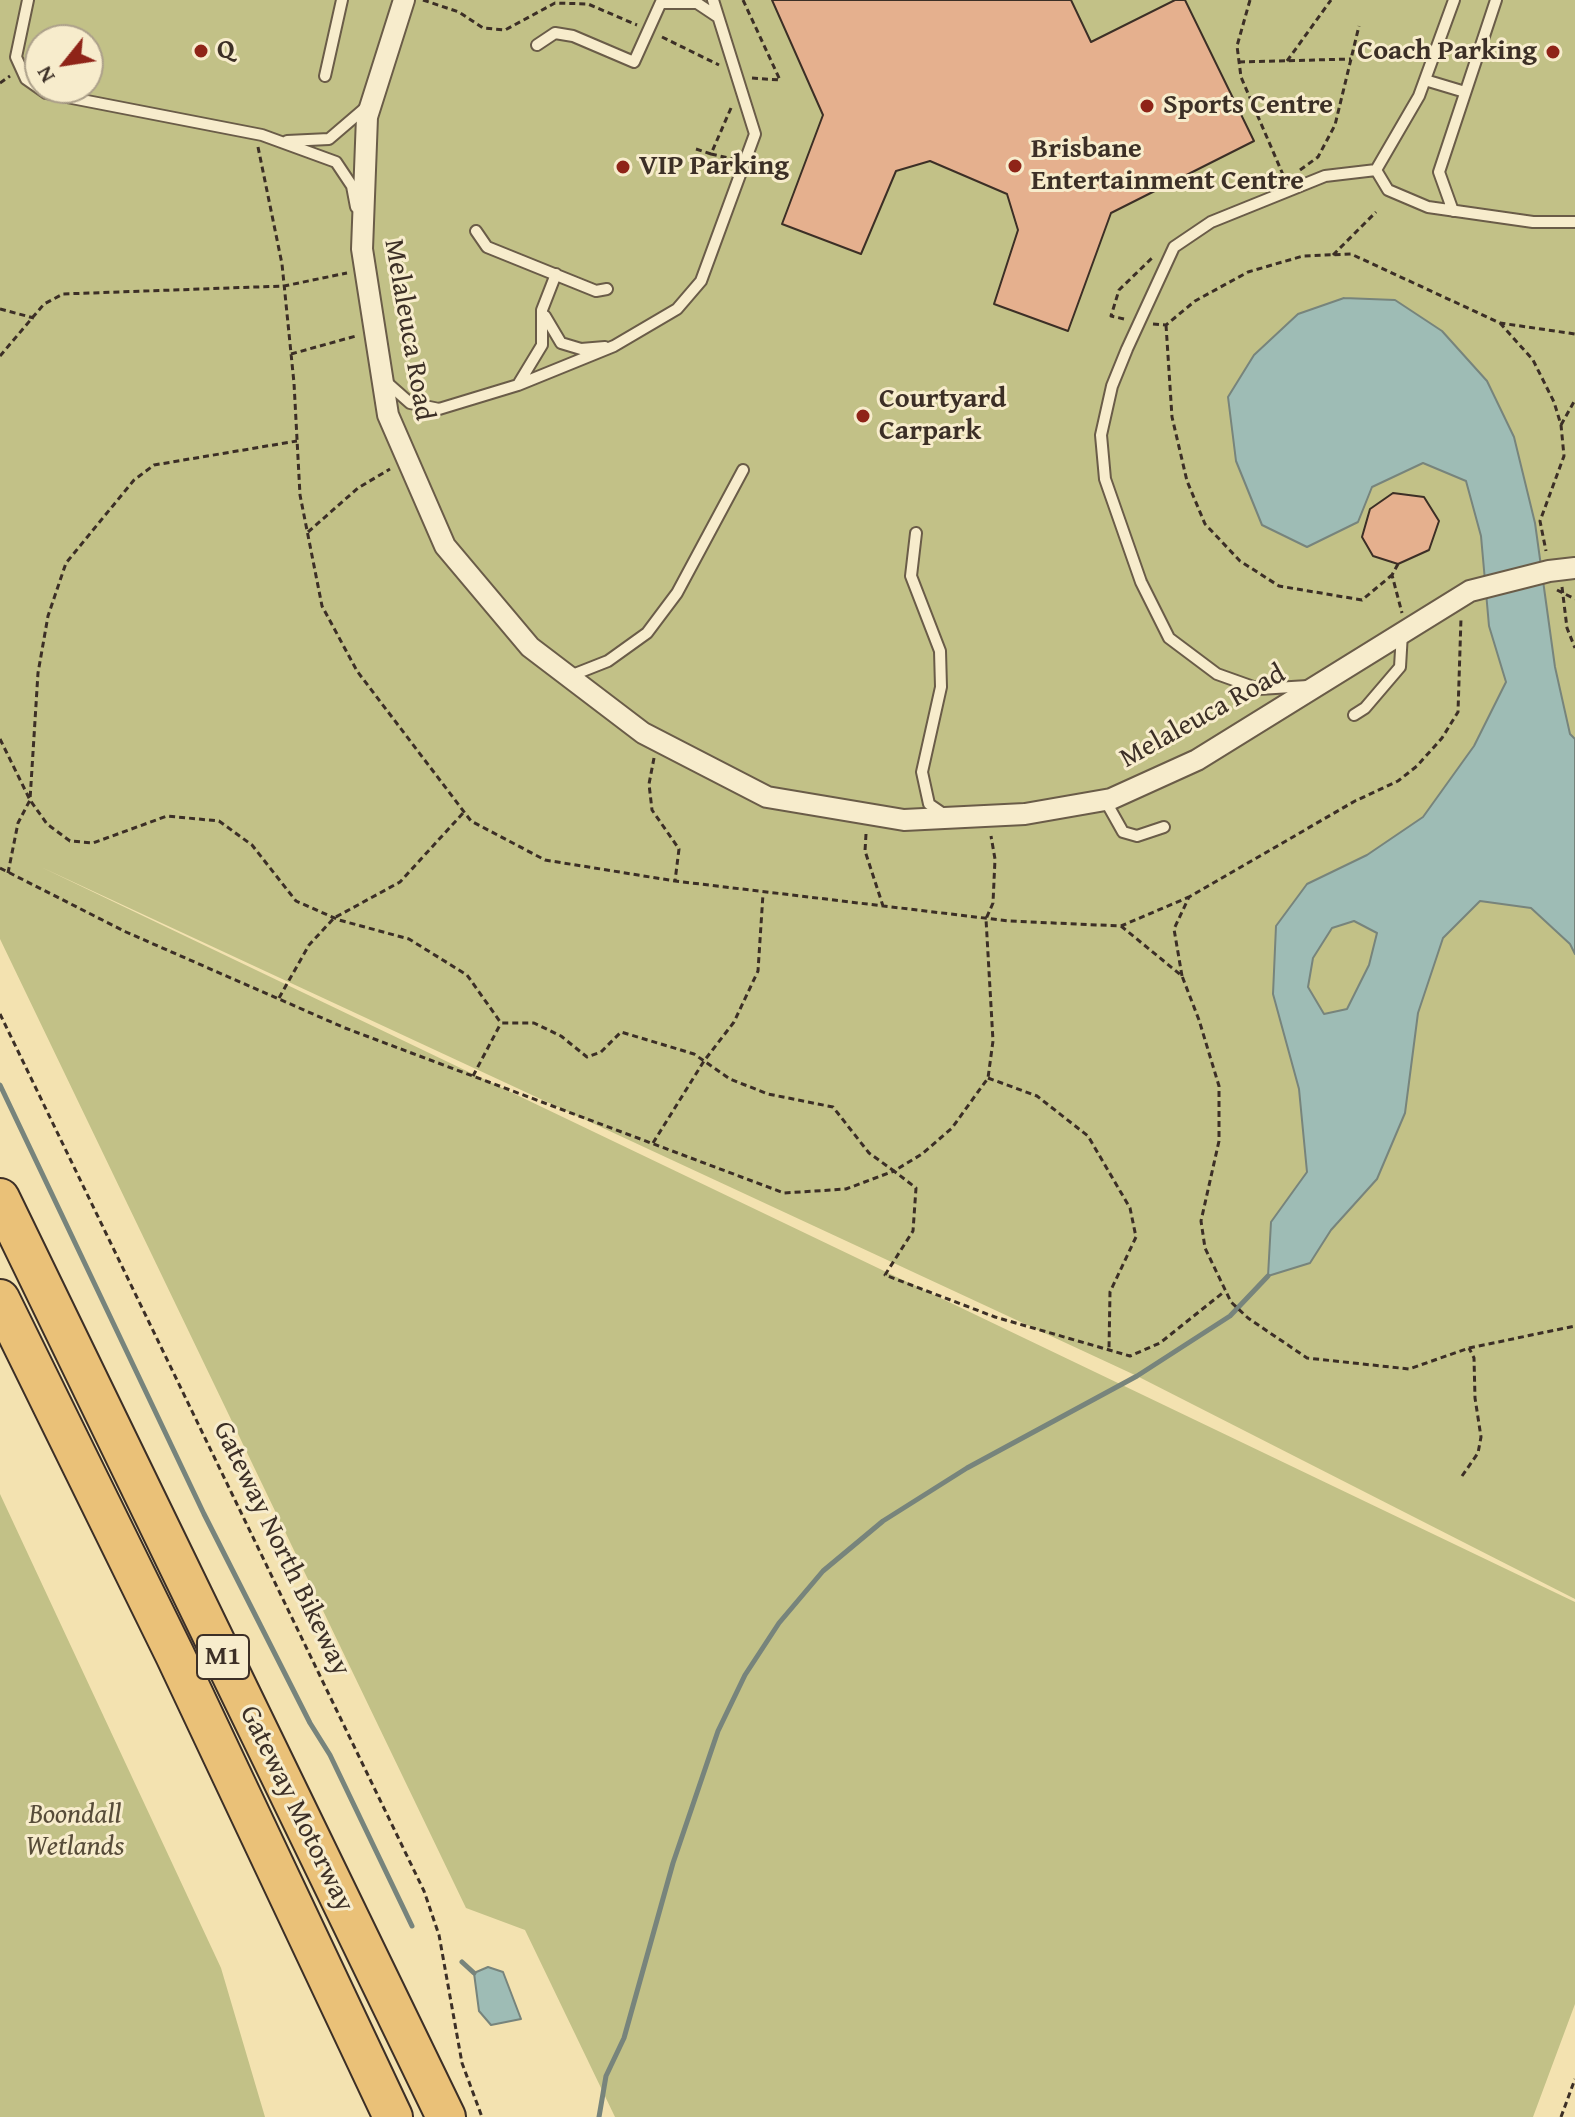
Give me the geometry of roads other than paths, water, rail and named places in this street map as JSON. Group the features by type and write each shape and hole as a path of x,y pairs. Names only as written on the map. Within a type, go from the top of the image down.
{"highway":[{"name":"Gateway Motorway","path":"0,1198 446,2117"},
{"name":"Gateway Motorway","path":"0,1299 175,1655 393,2117"}],"street":[{"name":"Melaleuca Road","path":"404,0 367,117 363,259 388,415 445,546 530,647 643,733 767,797 904,820 1025,814 1105,800 1197,760 1404,629 1470,591 1556,572"}],"lane":[{"path":"28,0 16,57 26,79 46,93 262,135 336,162 352,186 363,259"},
{"path":"325,76 342,0"},
{"path":"383,379 410,403 439,409 518,385 614,346 677,309 701,281 755,134 713,0"},
{"path":"1376,170 1425,80 1454,0"},
{"path":"1453,211 1439,172 1496,0"},
{"path":"537,45 555,33 634,62 661,2 697,3 719,18"},
{"path":"1425,80 1465,92"},
{"path":"281,142 329,139 372,102"},
{"path":"1376,170 1388,190 1428,207 1533,222 1575,222"},
{"path":"1318,686 1259,689 1217,674 1169,638 1141,582 1105,479 1101,435 1112,386 1158,275 1174,247 1211,222 1325,176 1376,170"},
{"path":"476,231 487,247 596,291 607,289"},
{"path":"518,385 542,345 542,310 556,274"},
{"path":"542,310 561,343 581,349 614,346"},
{"path":"569,677 608,661 647,633 677,593 743,470"},
{"path":"916,533 911,576 940,651 941,675 922,772 929,804 950,818"},
{"path":"1354,715 1365,708 1400,667 1404,629"},
{"path":"1105,800 1123,832 1137,836 1164,827"}],"water":[{"path":"1344,298 1395,300 1442,331 1487,381 1514,437 1535,523 1555,667 1570,734 1575,739 1575,954 1570,944 1531,908 1480,901 1443,938 1418,1013 1405,1113 1377,1179 1331,1230 1310,1263 1268,1276 1271,1222 1307,1172 1299,1089 1273,994 1276,926 1307,884 1367,855 1423,817 1474,746 1506,682 1489,626 1481,536 1466,481 1423,463 1372,487 1358,522 1307,547 1262,525 1236,461 1228,397 1254,355 1298,314","holes":["1354,921 1377,933 1369,965 1347,1009 1324,1014 1308,987 1313,958 1332,928"]},
{"path":"488,1967 503,1972 521,2019 491,2025 479,2011 474,1973"}],"waterway":[{"path":"0,1085 204,1514 310,1723 330,1755 412,1926"},
{"path":"599,2117 606,2076 624,2038 673,1863 718,1731 745,1675 779,1623 823,1571 883,1521 967,1468 1137,1376 1230,1316 1268,1276"},
{"path":"462,1962 474,1973"}],"place":[{"name":"Q","path":"201,51"},
{"name":"Coach Parking","path":"1553,52"},
{"name":"Sports Centre","path":"1147,106"},
{"name":"Brisbane Entertainment Centre","path":"1015,166"},
{"name":"VIP Parking","path":"623,167"},
{"name":"Courtyard Carpark","path":"863,416"}],"park label":[{"name":"Boondall Wetlands","path":"75,1832"}]}
